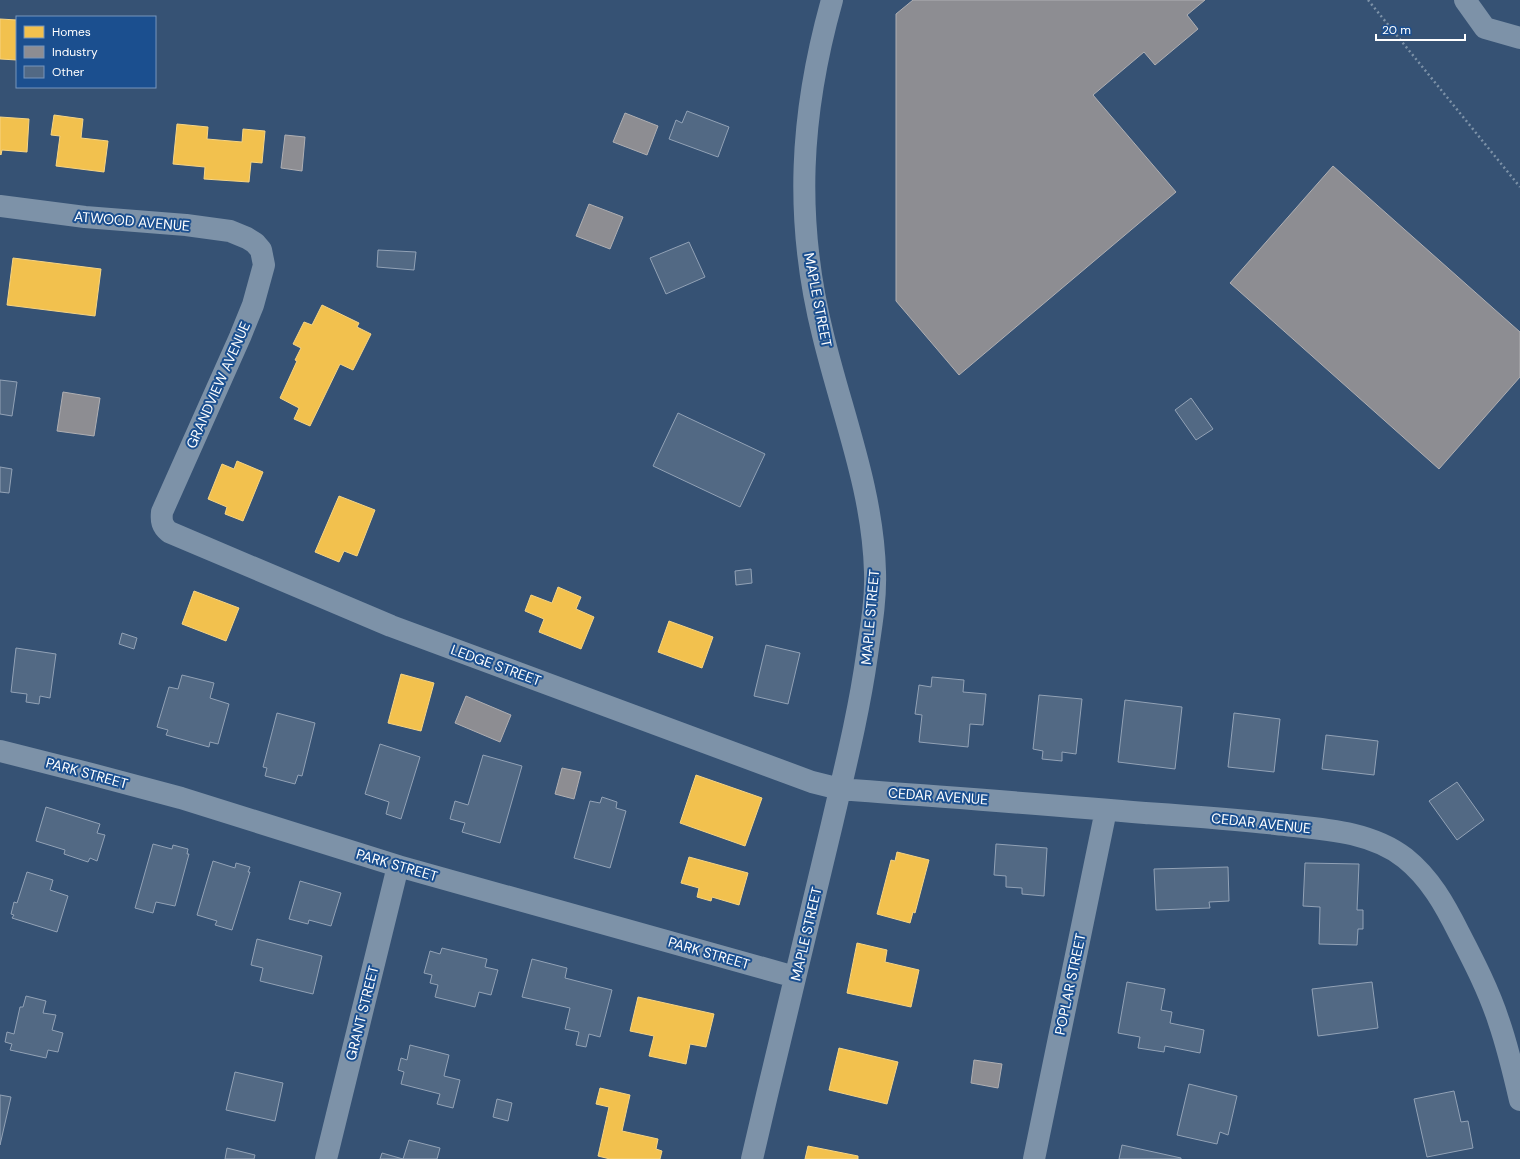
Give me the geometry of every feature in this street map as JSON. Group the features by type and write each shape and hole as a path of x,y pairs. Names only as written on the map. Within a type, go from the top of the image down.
{"street":[{"name":"MAPLE STREET","path":"752,1159 858,711 872,617 875,575 874,546 864,488 821,328 804,223 805,152 809,105 820,42 832,0"},
{"path":"1465,0 1485,28 1520,38"},
{"name":"ATWOOD AVENUE","path":"0,206 84,217 186,225 230,231 247,238 259,247"},
{"name":"GRANDVIEW AVENUE","path":"162,522 162,512 253,305 264,264 263,253 259,247"},
{"name":"LEDGE STREET","path":"162,522 163,527 168,532 391,626 792,775 840,789"},
{"name":"PARK STREET","path":"1,754 91,774 181,798 398,866 795,977"},
{"name":"CEDAR AVENUE","path":"840,789 1253,822 1328,830 1350,834 1390,848 1403,856 1415,867 1434,889 1450,915 1474,961 1499,1021 1520,1100"},
{"name":"POPLAR STREET","path":"1034,1159 1106,810"},
{"name":"GRANT STREET","path":"326,1159 398,866"}],"path":[{"path":"1368,0 1520,188"}],"building: Homes":[{"path":"0,19 16,20 16,60 0,59"},
{"path":"54,115 83,119 81,138 108,141 104,172 56,166 60,136 51,135"},
{"path":"0,117 29,119 27,152 2,150 1,155 0,154"},
{"path":"177,124 208,127 207,139 242,142 243,129 265,131 262,163 251,162 249,182 204,179 205,167 173,164"},
{"path":"13,258 101,269 95,316 7,305"},
{"path":"322,305 359,323 357,327 371,334 353,370 340,364 310,426 294,419 299,408 280,398 297,361 295,360 301,348 293,344 304,322 312,325"},
{"path":"237,461 263,472 243,521 225,514 227,507 208,499 222,464 234,469"},
{"path":"339,496 375,510 357,556 344,551 339,562 315,552"},
{"path":"558,587 581,597 576,609 594,617 581,649 539,632 544,619 525,611 531,595 552,603"},
{"path":"194,591 239,608 226,641 182,624"},
{"path":"669,621 713,637 702,668 658,652"},
{"path":"401,674 434,683 421,731 388,723"},
{"path":"696,775 762,798 745,846 680,823"},
{"path":"897,852 929,860 915,913 913,912 910,923 877,914 891,860 895,861"},
{"path":"689,857 748,873 739,905 712,897 711,901 697,897 699,888 681,883"},
{"path":"857,943 887,950 885,962 919,970 911,1007 847,993"},
{"path":"638,997 714,1014 706,1047 690,1044 686,1064 649,1056 654,1036 630,1031"},
{"path":"839,1048 898,1062 887,1104 829,1090"},
{"path":"600,1088 630,1095 622,1131 658,1139 656,1149 662,1151 660,1159 610,1159 598,1156 609,1107 596,1104"},
{"path":"808,1146 858,1156 858,1159 805,1159"}],"building: Industry":[{"path":"913,0 1205,0 1187,15 1198,29 1155,65 1144,52 1093,95 1176,192 959,375 896,301 896,14"},
{"path":"625,113 658,126 647,155 613,142"},
{"path":"285,135 305,137 302,171 281,168"},
{"path":"1333,166 1520,332 1520,377 1439,469 1230,283"},
{"path":"589,204 623,217 610,249 576,236"},
{"path":"63,392 100,398 94,436 57,431"},
{"path":"466,696 511,715 500,742 455,723"},
{"path":"562,768 581,772 574,799 555,794"},
{"path":"974,1060 1002,1064 998,1088 971,1083"}],"building: Other":[{"path":"687,111 729,127 718,157 669,139 676,120 682,123"},
{"path":"689,242 705,277 666,294 650,258"},
{"path":"378,250 416,252 414,270 377,267"},
{"path":"0,380 17,382 12,416 0,414"},
{"path":"1191,398 1213,429 1196,440 1175,410"},
{"path":"678,413 765,454 740,507 653,466"},
{"path":"0,467 12,469 9,493 0,492"},
{"path":"751,569 752,583 736,585 735,571"},
{"path":"122,633 137,638 134,649 119,644"},
{"path":"766,645 800,653 788,704 754,696"},
{"path":"16,648 56,654 50,698 40,696 39,704 26,702 27,694 11,692"},
{"path":"182,675 214,683 210,698 229,704 218,744 210,742 209,747 166,735 168,730 157,727 169,687 178,689"},
{"path":"932,677 964,680 963,692 986,694 983,725 970,724 968,747 919,742 922,715 915,714 919,685 931,687"},
{"path":"1039,695 1082,699 1076,754 1062,752 1062,761 1042,759 1043,751 1033,749"},
{"path":"1125,700 1182,707 1175,769 1118,762"},
{"path":"277,713 315,723 302,776 298,775 295,784 265,776 267,768 263,767"},
{"path":"1234,713 1280,719 1274,772 1228,767"},
{"path":"1326,735 1378,741 1374,775 1322,769"},
{"path":"380,744 420,757 401,819 386,814 389,802 365,794"},
{"path":"483,755 522,766 500,843 462,832 465,823 450,819 455,801 468,805"},
{"path":"1457,782 1484,820 1457,840 1429,801"},
{"path":"602,797 617,802 616,808 626,811 610,868 574,858 590,801 600,803"},
{"path":"46,807 100,824 97,833 105,835 97,861 90,858 88,862 64,854 65,850 36,841"},
{"path":"153,844 172,849 173,845 188,849 187,854 189,854 175,906 156,902 153,913 135,908"},
{"path":"996,844 1047,848 1044,896 1022,894 1022,888 1006,887 1006,876 994,875"},
{"path":"213,861 235,868 236,863 250,867 248,872 250,872 232,930 215,925 217,921 197,915"},
{"path":"1305,863 1359,864 1357,910 1363,910 1363,929 1358,929 1357,945 1319,944 1320,907 1303,906"},
{"path":"1228,867 1229,901 1209,902 1210,908 1156,910 1154,869"},
{"path":"27,872 53,880 50,890 68,896 57,932 12,918 14,915 11,914 14,902 17,903"},
{"path":"300,881 341,893 331,926 309,920 308,924 289,919"},
{"path":"257,939 322,956 313,994 260,981 263,968 251,965"},
{"path":"442,948 487,959 485,967 498,970 491,995 479,992 475,1007 435,997 438,985 430,983 432,975 424,973 430,951 440,954"},
{"path":"532,959 567,968 565,978 612,990 600,1037 589,1034 586,1047 576,1045 579,1032 565,1029 570,1008 522,997"},
{"path":"1127,982 1165,989 1161,1010 1172,1012 1170,1023 1204,1030 1200,1053 1165,1046 1164,1052 1138,1048 1140,1037 1118,1033"},
{"path":"1372,982 1378,1028 1318,1036 1312,989"},
{"path":"26,996 46,1001 43,1013 56,1015 52,1030 63,1033 58,1052 48,1050 46,1058 10,1050 12,1044 5,1042 7,1032 14,1034 20,1007 23,1007"},
{"path":"410,1045 449,1055 444,1076 460,1080 453,1108 437,1104 440,1094 401,1084 404,1072 398,1070 401,1058 407,1060"},
{"path":"235,1072 283,1083 275,1121 226,1110"},
{"path":"1189,1084 1237,1096 1228,1135 1220,1132 1217,1144 1177,1135"},
{"path":"1454,1091 1461,1122 1468,1121 1473,1148 1427,1157 1414,1099"},
{"path":"0,1095 11,1097 0,1145"},
{"path":"497,1099 512,1103 508,1121 493,1117"},
{"path":"409,1140 440,1148 437,1159 403,1159"},
{"path":"1122,1145 1181,1158 1181,1159 1119,1159"},
{"path":"227,1148 255,1155 254,1159 225,1159"},
{"path":"382,1153 403,1159 380,1159"}]}
